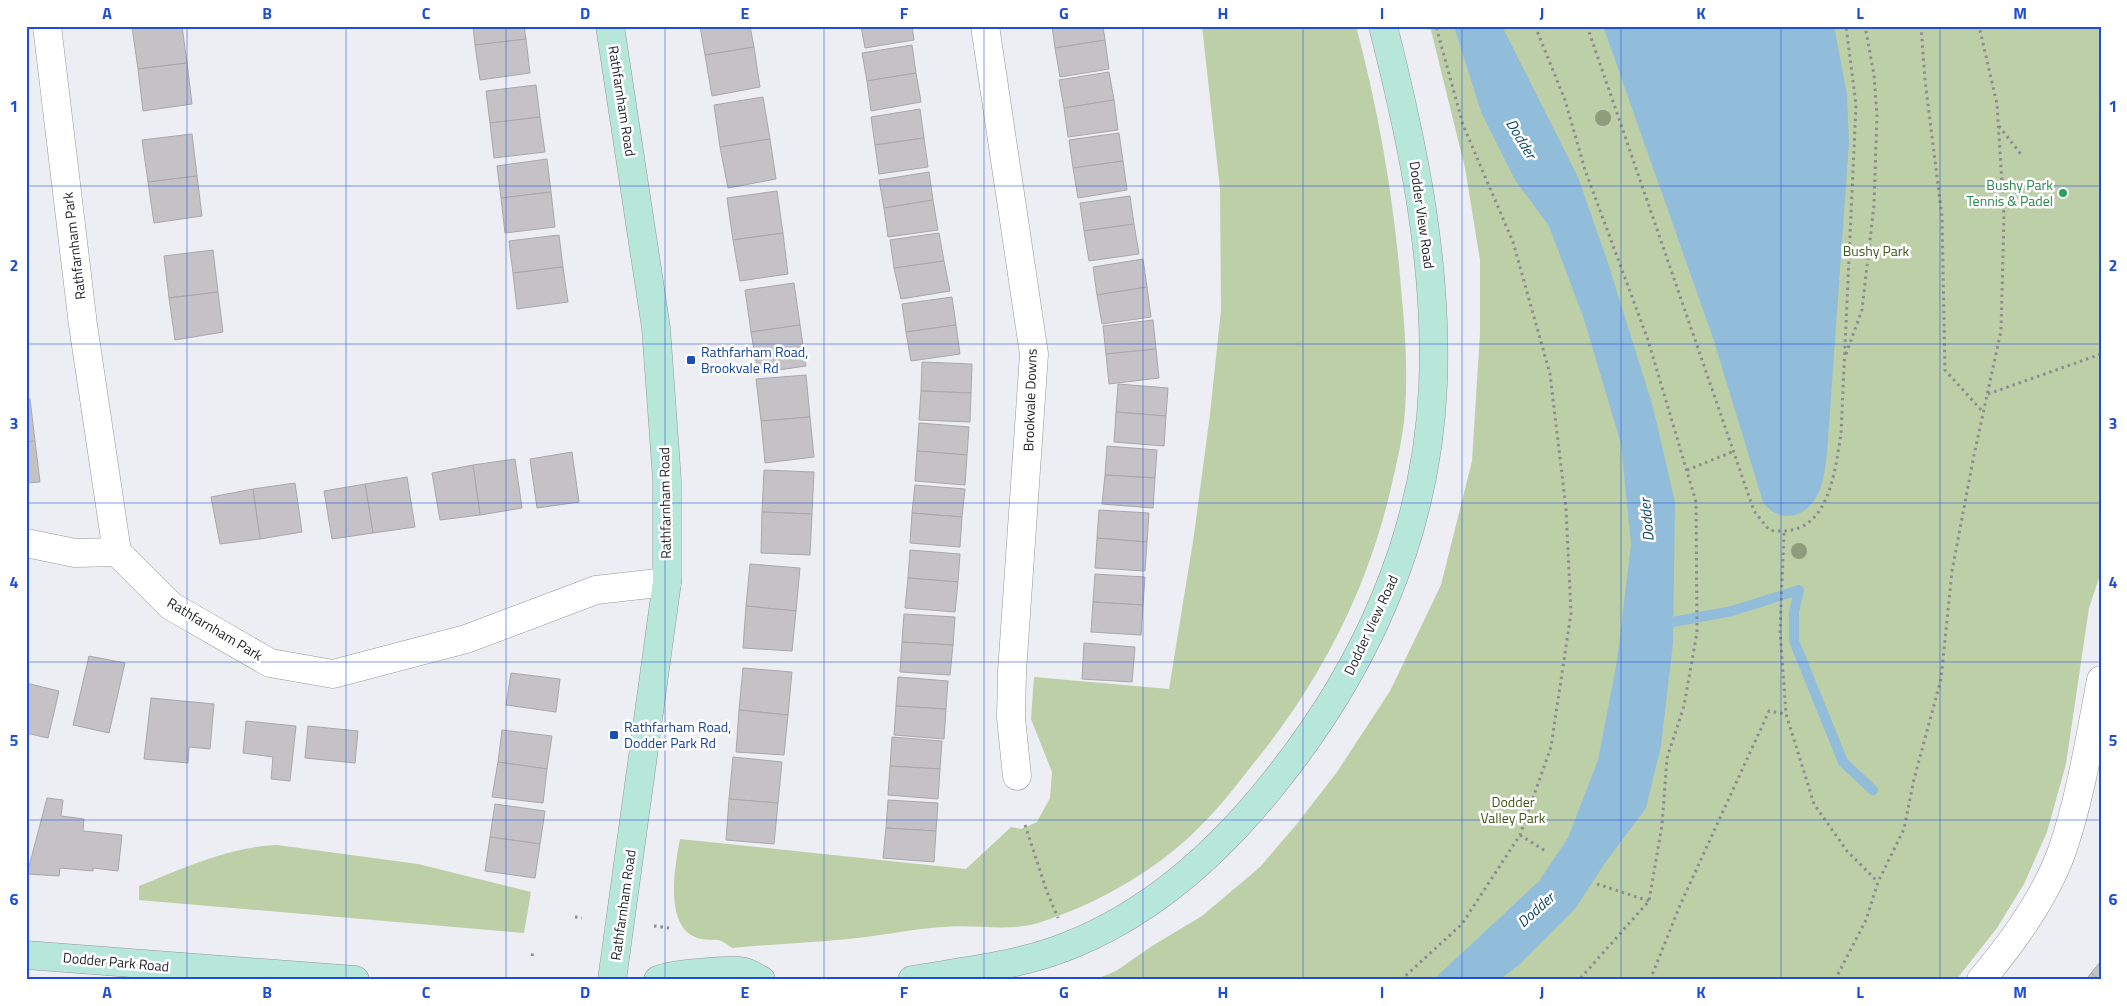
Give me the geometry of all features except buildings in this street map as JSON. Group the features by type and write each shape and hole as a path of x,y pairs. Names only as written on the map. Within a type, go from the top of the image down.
{"main road":[{"name":"Rathfarnham Road","path":"610,26 656,328 667,480 667,582 612,980"},
{"name":"Dodder View Road","path":"912,980 1035,958 1070,946 1106,928 1167,891 1222,843 1262,798 1316,728 1339,693 1362,652 1382,610 1411,525 1422,481 1433,387 1432,295 1425,232 1416,170 1383,26"},
{"name":"Dodder Park Road","path":"26,954 108,971 355,980"},
{"path":"658,980 679,975 741,970 761,980"}],"street":[{"name":"Rathfarnham Park","path":"47,26 83,325 117,552 171,606 270,663 333,674 466,638 596,590 667,582"},
{"name":"Brookvale Downs","path":"985,26 1034,354 1012,672 1011,718 1017,776"},
{"path":"26,543 75,553 117,552"},
{"path":"1981,980 2005,952 2036,904 2061,853 2074,812 2101,680"}],"path":[{"path":"1401,980 1462,924 1520,835 1551,746 1571,613 1566,508 1550,374 1512,242 1464,124 1436,26"},
{"path":"1535,26 1565,100 1585,170 1648,340 1696,502 1697,632 1684,706 1667,758 1662,825 1649,901 1580,980"},
{"path":"1587,26 1655,220 1732,452 1754,511 1768,530 1784,533 1799,529 1821,509 1834,482 1841,434 1856,105 1846,26"},
{"path":"1845,357 1862,310 1874,205 1877,116 1874,75 1865,26"},
{"path":"1921,26 1925,80 1942,217 1945,370 1983,412"},
{"path":"1835,980 1866,920 1878,882 1904,829 1914,779 1941,679 1952,571 2001,330 2004,216 1999,126 1997,104 1979,26"},
{"path":"1999,126 2023,157"},
{"path":"1987,394 2101,354"},
{"path":"1686,470 1732,452"},
{"path":"1784,533 1781,612 1786,714 1814,804 1847,851 1878,882"},
{"path":"1650,980 1680,903 1769,711 1786,714"},
{"path":"1025,825 1047,892 1061,923"},
{"path":"1520,835 1547,852"},
{"path":"1597,884 1649,901"},
{"path":"575,917 582,918"},
{"path":"654,926 669,928"},
{"path":"532,956 533,951"}],"green space":[{"path":"1202,26 1356,26 1385,156 1404,319 1406,396 1404,421 1390,492 1368,566 1354,601 1319,669 1278,733 1222,804 1192,834 1173,851 1131,881 1062,915 1027,926 955,926 848,939 732,948 720,941 695,937 685,930 679,920 675,907 674,878 680,839 966,869 1011,827 1021,829 1037,822 1050,798 1052,772 1031,719 1034,677 1169,689 1194,535 1221,310 1220,189"},
{"name":"Bushy Park","path":"1430,26 2101,26 2101,572 2089,608 2066,764 2047,832 2024,884 1997,928 1956,980 1094,980 1116,971 1152,946 1202,916 1260,867 1296,825 1337,772 1390,691 1441,585 1472,461 1480,333 1480,260 1465,168"},
{"path":"277,845 418,864 531,892 524,933 139,900 139,886 173,872 224,854"}],"water":[{"name":"Dodder","path":"1454,26 1502,26 1578,177 1608,263 1653,407 1675,502 1673,643 1661,746 1646,808 1605,863 1575,909 1519,965 1499,980 1433,980 1539,881 1568,838 1598,760 1617,661 1631,544 1621,444 1584,319 1549,226 1515,180 1481,112"},
{"path":"1603,26 1834,26 1847,94 1849,143 1827,453 1824,477 1818,494 1810,506 1797,514 1789,516 1775,513 1763,502 1713,338"}],"waterway":[{"path":"1662,624 1732,611 1799,590 1794,612 1794,641 1843,762 1873,790"}],"place":[{"name":"Bushy Park Tennis & Padel","path":"2063,193"},
{"name":"Rathfarham Road, Brookvale Rd","path":"691,360"},
{"name":"Rathfarham Road, Dodder Park Rd","path":"614,735"}],"park label":[{"name":"Dodder Valley Park","path":"1513,810"}]}
